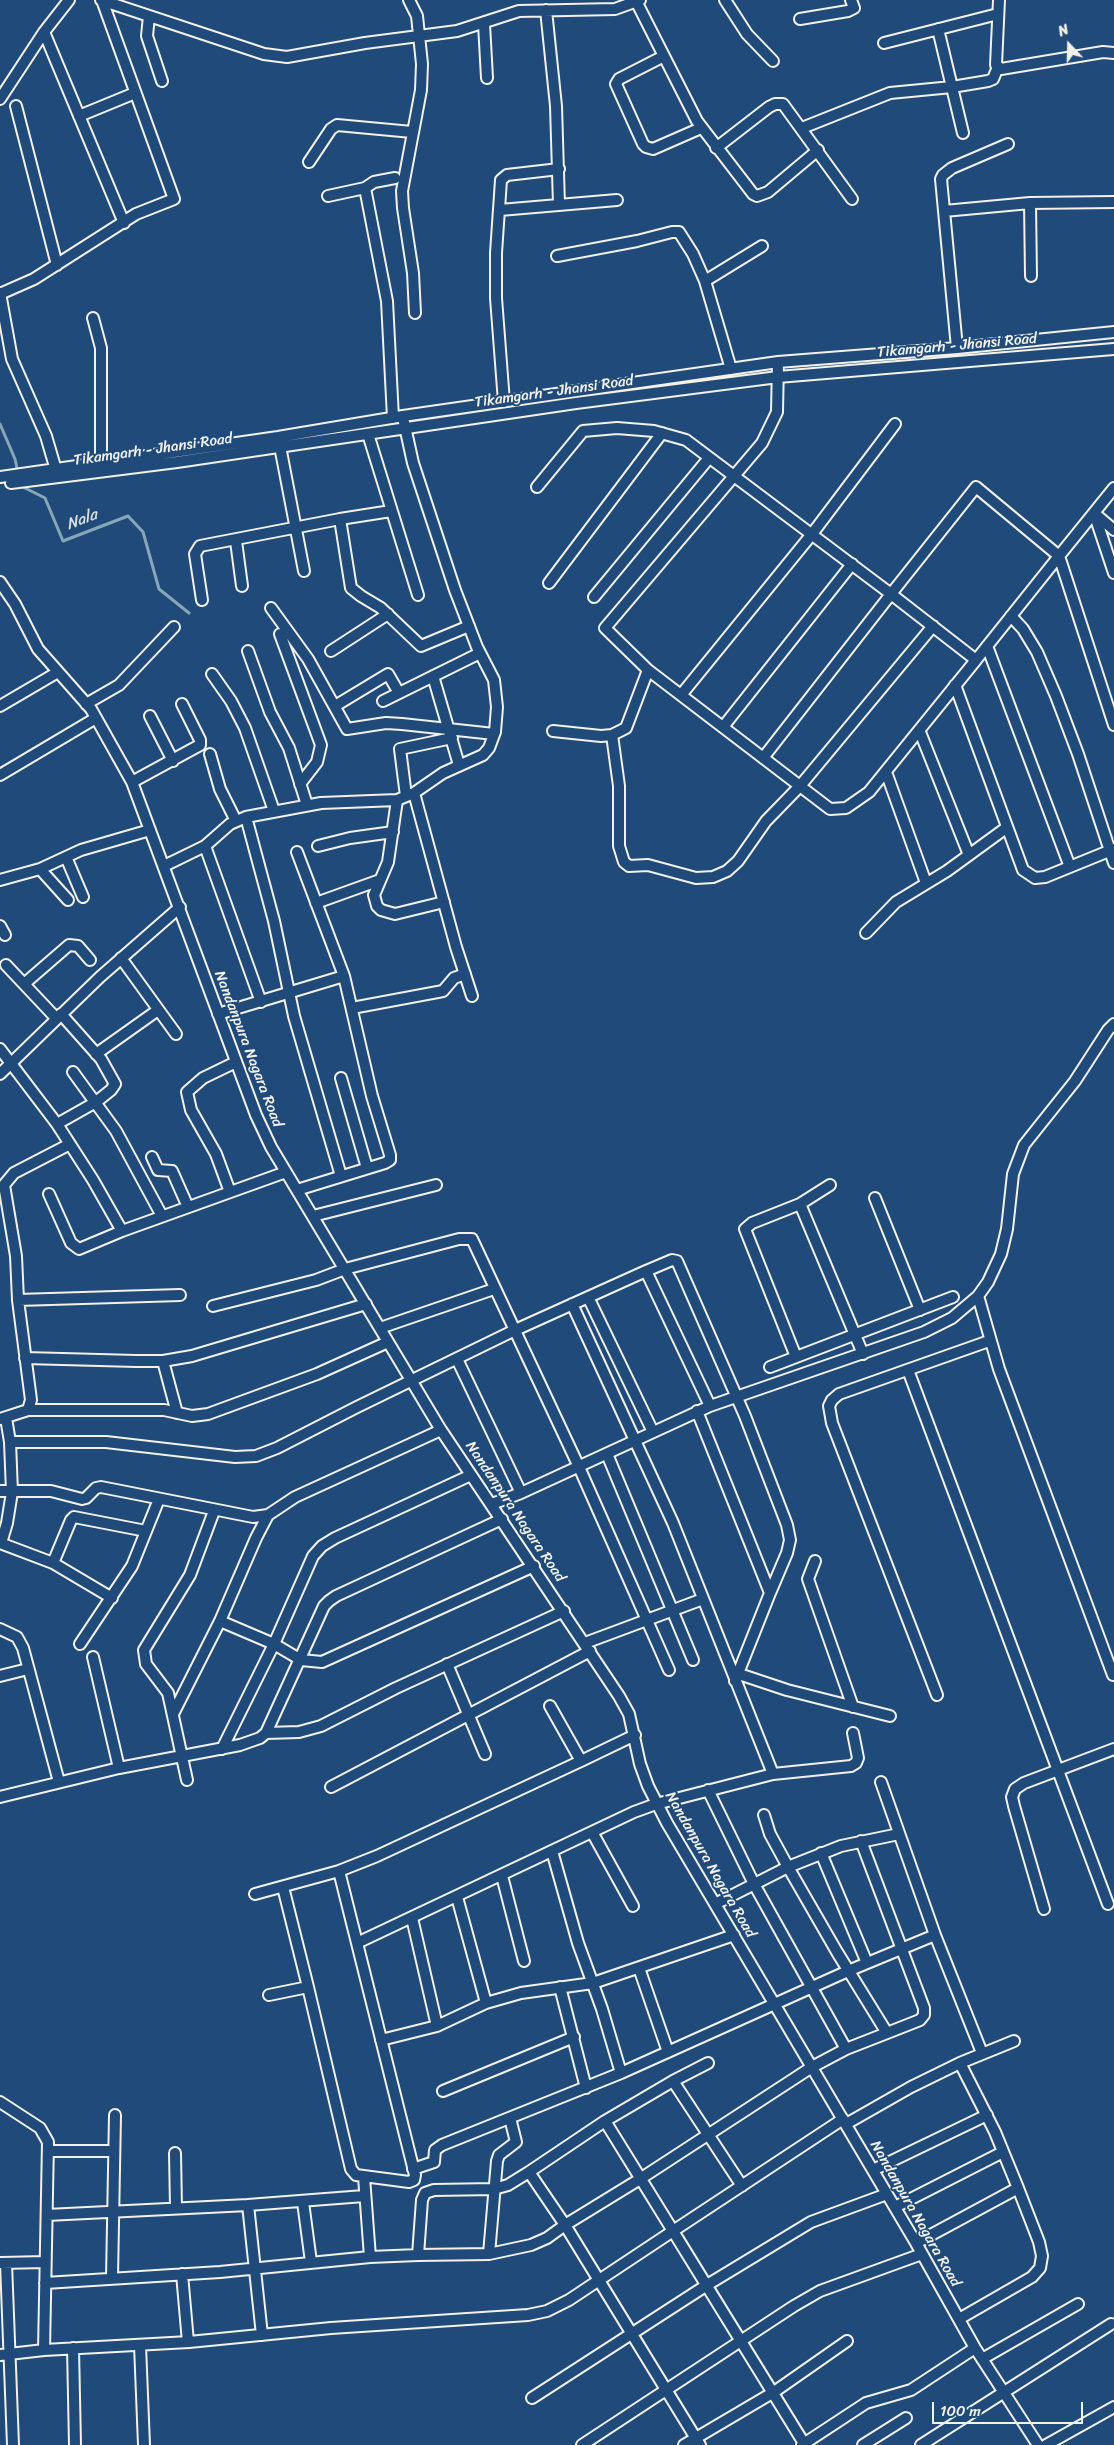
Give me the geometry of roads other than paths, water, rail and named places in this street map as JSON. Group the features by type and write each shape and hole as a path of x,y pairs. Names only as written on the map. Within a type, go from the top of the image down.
{"street":[{"path":"0,99 44,32 69,0"},
{"path":"101,0 276,56 292,56 456,31 519,12 546,10 564,5 615,9 638,1 701,128 753,194 758,196 768,192 818,150"},
{"path":"56,470 46,436 12,359 0,294 34,279 136,214 174,199 101,0"},
{"path":"409,0 417,16 421,36 422,76 404,174 402,200 413,273 415,312"},
{"path":"726,0 746,34 773,61"},
{"path":"800,19 848,11 854,8 851,0"},
{"path":"802,128 890,93 952,88 991,80 998,67 996,65 999,0"},
{"path":"546,10 553,62 559,169 559,205"},
{"path":"884,43 998,14"},
{"path":"149,16 147,36 162,81"},
{"path":"484,24 487,78"},
{"path":"938,29 962,133"},
{"path":"44,32 124,223"},
{"path":"998,67 1001,69 1103,52 1114,53"},
{"path":"664,56 619,79 616,84 643,144 653,149 701,128"},
{"path":"79,116 135,93"},
{"path":"716,148 775,104 780,103 787,107 852,200"},
{"path":"16,106 57,265"},
{"path":"309,162 331,129 337,125 412,132"},
{"path":"956,348 942,175 952,168 1008,144"},
{"path":"504,402 496,298 496,253 501,180 504,176 559,169"},
{"path":"328,196 364,188 374,182 395,178"},
{"path":"164,866 205,846 218,833 246,817 307,805 406,796 459,765 483,755 489,748 494,734 497,707 494,680 469,626 413,463 406,428 398,417 387,301 364,188"},
{"path":"500,210 616,200"},
{"path":"944,211 1030,203 1114,202"},
{"path":"1030,203 1032,276"},
{"path":"557,256 637,241 676,231 681,235 693,254 705,281 731,369"},
{"path":"705,281 762,246"},
{"path":"93,318 101,348 101,464"},
{"path":"3,480 33,477 56,470 279,442 398,417 778,362 956,348 1114,332"},
{"name":"Tikamgarh - Jhansi Road","path":"33,477 279,442 368,434 576,403 778,377 1114,349"},
{"path":"778,362 777,412 762,443 605,628 648,670 830,809 846,808 869,792 920,732 1114,488"},
{"path":"680,694 812,534 895,424"},
{"path":"537,487 583,431 617,428 662,433 686,440 852,564 976,660"},
{"path":"549,583 662,433"},
{"path":"368,434 418,595"},
{"path":"279,442 304,571"},
{"path":"594,597 708,458"},
{"path":"763,758 976,487 1059,556 1114,725"},
{"path":"202,600 195,550 203,545 236,541 340,519 391,511"},
{"path":"1094,513 1114,530"},
{"path":"1094,513 1114,573"},
{"path":"340,519 351,588 388,614 421,646 469,626"},
{"path":"236,541 242,586"},
{"path":"723,727 852,564"},
{"name":"Nandanpura Nagara Road","path":"0,582 15,604 38,649 96,718 132,782 256,1116 286,1172 441,1430 620,1696 629,1714 640,1764 656,1804 734,1935 772,2004 812,2067 895,2207 975,2348 1038,2445"},
{"path":"270,608 308,659 349,730 386,723 450,733 494,734"},
{"path":"331,652 388,614"},
{"path":"1011,616 1023,630 1037,652 1056,696 1112,850 1114,863"},
{"path":"612,735 618,786 619,846 624,862 629,866 660,867 679,875 696,878 713,877 727,871 738,861 766,820 800,786 933,626"},
{"path":"86,704 124,681 174,627"},
{"path":"280,634 321,745 317,762 300,784"},
{"path":"987,646 1070,867"},
{"path":"248,651 270,712 289,748 307,805"},
{"path":"383,701 480,653"},
{"path":"554,731 601,736 612,735 626,728 631,720 648,670"},
{"path":"0,706 58,672"},
{"path":"212,674 231,701 246,728 274,811"},
{"path":"334,706 388,674 399,693"},
{"path":"433,676 459,765"},
{"path":"955,686 1018,862 1029,875 1044,878 1112,850"},
{"path":"132,782 195,750 200,743 182,704"},
{"path":"150,716 173,761"},
{"path":"0,775 96,718"},
{"path":"920,732 969,855"},
{"path":"450,733 400,749 406,796 444,902 472,996"},
{"path":"210,754 220,788 236,821"},
{"path":"886,772 926,884"},
{"path":"406,796 393,832 388,862 374,895 377,906 382,910 395,914 444,902"},
{"path":"246,817 274,921 289,993 341,1176"},
{"path":"866,933 896,902 926,884 1006,828"},
{"path":"0,880 40,869 66,857 150,830"},
{"path":"318,846 350,838 393,832"},
{"path":"205,846 261,1002"},
{"path":"297,852 344,976 372,1096 390,1155 390,1160 386,1163 297,1190"},
{"path":"66,857 83,897"},
{"path":"40,869 68,900"},
{"path":"316,903 380,880"},
{"path":"0,1074 121,958 180,907"},
{"path":"24,984 69,945 78,946 90,960"},
{"path":"121,958 176,1034"},
{"path":"6,966 96,1054 115,1082 111,1090 96,1102 57,1124"},
{"path":"352,1008 443,991 454,978 465,974"},
{"path":"218,1014 344,976"},
{"path":"96,1054 158,1010"},
{"path":"492,1504 579,1467 697,1411 924,1332 952,1318 978,1296 988,1282 1000,1254 1007,1229 1012,1179 1024,1145 1075,1081 1108,1030 1114,1024"},
{"path":"0,1049 57,1124 122,1231"},
{"path":"230,1192 216,1154 191,1110 187,1092 203,1078 236,1062"},
{"path":"73,1072 116,1132 162,1216"},
{"path":"341,1078 367,1168"},
{"path":"28,1410 31,1400 18,1300 16,1256 4,1185 14,1173 70,1144"},
{"path":"152,1158 158,1170 172,1171 188,1207"},
{"path":"49,1194 75,1248 85,1248 122,1231 286,1172"},
{"path":"313,1216 436,1185"},
{"path":"796,1357 745,1234 745,1229 752,1223 800,1204 830,1186"},
{"path":"875,1198 920,1310"},
{"path":"800,1204 863,1354"},
{"path":"213,1306 316,1280 345,1268 466,1237 475,1243 494,1289 579,1467 648,1618 669,1670"},
{"path":"10,1442 106,1442 235,1458 256,1456 277,1448 513,1330 672,1260 680,1263 736,1396 787,1525 790,1540 737,1678"},
{"path":"646,1271 710,1406"},
{"path":"380,1328 494,1289"},
{"path":"18,1300 180,1295"},
{"path":"978,1296 989,1341 1113,1675"},
{"path":"588,1297 653,1432"},
{"path":"770,1367 953,1297"},
{"path":"25,1358 163,1361 192,1356 366,1304"},
{"path":"572,1304 673,1522 737,1678 773,1774"},
{"path":"937,1696 829,1413 832,1400 839,1394 989,1341"},
{"path":"112,1598 53,1563 1,1543 7,1523 12,1492 10,1442 3,1418 28,1410 146,1410 192,1416 208,1414 317,1374 388,1342"},
{"path":"456,1359 521,1493"},
{"path":"163,1361 177,1413"},
{"path":"908,1370 1108,1904"},
{"path":"697,1411 770,1593"},
{"path":"0,1491 51,1491 82,1499 86,1498 96,1488 102,1487 253,1517 268,1515 295,1497 441,1430"},
{"path":"607,1454 693,1660"},
{"path":"222,1749 274,1644 313,1556 322,1546 471,1475"},
{"path":"80,1644 132,1566 159,1498"},
{"path":"188,1780 181,1756 173,1714 162,1683 146,1664 144,1650 190,1575 214,1510"},
{"path":"173,1714 220,1621 268,1515"},
{"path":"53,1563 74,1517 146,1531"},
{"path":"0,1797 119,1768 251,1743 266,1733 301,1660 324,1606 336,1596 502,1519"},
{"path":"815,1561 808,1579 853,1707"},
{"path":"220,1621 274,1644 301,1660 314,1663 330,1659 534,1566"},
{"path":"331,1787 469,1714 588,1647 648,1618 703,1599"},
{"path":"266,1733 299,1732 321,1726 448,1664 564,1611"},
{"path":"0,1629 17,1637 28,1669 58,1782"},
{"path":"93,1657 119,1768"},
{"path":"448,1664 485,1754"},
{"path":"0,1676 28,1669"},
{"path":"737,1678 890,1716"},
{"path":"550,1706 581,1761"},
{"path":"357,1943 592,1832 656,1804 773,1774 851,1766 856,1763 858,1758 854,1733"},
{"path":"255,1894 338,1871 376,1856 635,1735"},
{"path":"1044,1909 1012,1797 1016,1789 1024,1783 1114,1749"},
{"path":"881,1782 934,1935 982,2053"},
{"path":"708,1790 754,1884 810,1989 846,2050"},
{"path":"764,1815 774,1842 788,1867 848,1971 887,2033"},
{"path":"592,1832 633,1906"},
{"path":"715,1904 788,1867 821,1853 861,1841 899,1834"},
{"path":"45,2282 182,2274 370,2257 489,2254 531,2245 640,2179 812,2067 846,2050 920,2020 924,2016 924,2008 861,1841"},
{"path":"552,1852 578,1943 593,1983 621,2073"},
{"path":"821,1853 867,1963"},
{"path":"283,1887 351,2169 356,2175 364,2177 409,2182 414,2180 414,2169 338,1871"},
{"path":"502,1876 524,1961"},
{"path":"457,1897 486,2003"},
{"path":"412,1918 437,2026"},
{"path":"381,2040 437,2026 486,2003 521,1993 593,1983 734,1935"},
{"path":"414,2169 434,2162 435,2150 442,2145 586,2088 772,2004 934,1935"},
{"path":"639,1968 668,2052"},
{"path":"269,1995 308,1987"},
{"path":"560,1987 586,2088"},
{"path":"443,2091 574,2037"},
{"path":"5,2354 73,2348 188,2342 331,2328 528,2315 547,2311 845,2122 960,2063 1014,2041"},
{"path":"418,2255 422,2200 425,2194 434,2190 494,2189 508,2184 605,2121 708,2063"},
{"path":"959,2319 1032,2277 1040,2268 1042,2256 1039,2242 1004,2152 988,2115 960,2063"},
{"path":"673,2081 742,2186"},
{"path":"0,2102 40,2128 48,2142 50,2152 45,2262 44,2350"},
{"path":"112,2278 115,2115"},
{"path":"873,2170 988,2115"},
{"path":"489,2254 494,2189 499,2155 516,2142 510,2118"},
{"path":"605,2121 707,2285 739,2342 774,2392 804,2445 866,2403 912,2390 975,2348"},
{"path":"50,2152 114,2151"},
{"path":"895,2207 1004,2152"},
{"path":"175,2153 176,2208"},
{"path":"529,2172 698,2441"},
{"path":"364,2177 370,2257"},
{"path":"916,2243 1018,2188"},
{"path":"532,2398 707,2285 811,2222 887,2194"},
{"path":"47,2214 303,2202 364,2196"},
{"path":"303,2202 311,2262"},
{"path":"248,2205 262,2335"},
{"path":"582,2445 820,2291 922,2254"},
{"path":"13,2445 5,2354 3,2263 45,2262"},
{"path":"182,2274 188,2342"},
{"path":"982,2359 1078,2304"},
{"path":"922,2445 1111,2324"},
{"path":"684,2445 698,2441 774,2392 847,2341"},
{"path":"140,2345 144,2445"},
{"path":"73,2348 75,2445"},
{"path":"1046,2445 1114,2407"},
{"path":"863,2445 906,2418"}],"waterway":[{"name":"Nala","path":"0,424 15,459 18,473"},
{"name":"Nala","path":"20,484 45,498 63,541 128,516 143,532 159,589 189,613"}]}
